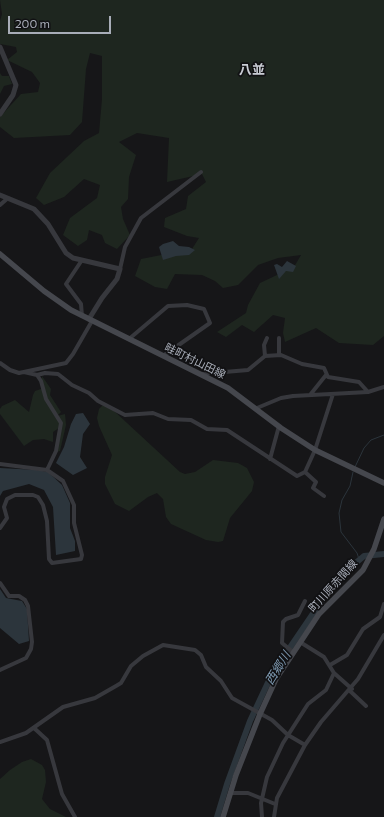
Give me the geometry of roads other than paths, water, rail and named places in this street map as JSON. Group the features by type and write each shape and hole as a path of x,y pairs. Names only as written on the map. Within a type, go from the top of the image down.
{"main road":[{"name":"畦町村山田線","path":"0,254 44,290 82,316 228,388 257,408 279,426 315,450 384,483"},
{"name":"町川原赤間線","path":"223,817 256,711 293,652 324,608 357,577 374,549 384,519"}],"street":[{"path":"0,47 16,85 14,95 0,114"},
{"path":"0,363 14,372 24,372 62,364 68,361 102,298 117,279 125,247 141,218 201,172"},
{"path":"0,195 34,209 48,224 66,252 73,258 120,269"},
{"path":"0,205 8,198"},
{"path":"82,260 66,284 81,304 82,316"},
{"path":"129,339 168,306 187,306 204,309 210,323 163,356"},
{"path":"265,356 264,345 267,338"},
{"path":"279,338 279,355"},
{"path":"201,374 248,370 265,356 279,355 302,364 324,368 326,375"},
{"path":"24,372 37,375 45,373 58,374 72,384 89,393 98,401 125,414 153,413 168,418 191,420 207,429 227,430 297,476 305,472 315,450 333,394"},
{"path":"37,375 41,381 48,403 61,423 56,451 47,470"},
{"path":"326,375 359,382 368,392"},
{"path":"310,395 326,375"},
{"path":"257,408 282,398 368,392 384,387"},
{"path":"270,459 279,426"},
{"path":"0,464 47,470 63,481 74,505 74,524 82,555 81,559 52,563 49,559 47,521 43,505 38,497 33,494 15,495 7,499 4,508 7,518 0,528"},
{"path":"305,472 316,482 313,488 324,496"},
{"path":"0,583 9,596 19,596 25,600 29,610 32,642 31,649 26,658 0,670"},
{"path":"293,652 282,643 283,622 286,619 298,615 305,601"},
{"path":"330,665 347,655 363,629 380,617 384,604"},
{"path":"274,817 275,804 305,745 321,722 351,690 384,635"},
{"path":"300,642 321,654 330,665 334,673 366,706"},
{"path":"0,742 18,736 34,728 53,712 63,707 91,699 116,686 120,683 131,666 143,656 163,645 175,646 198,652 206,667 221,681 232,698 256,711 282,728 288,735 305,745"},
{"path":"262,817 261,799 269,770 288,735 308,704 326,690 334,673"},
{"path":"34,728 46,740 62,794 76,817"},
{"path":"230,794 248,793 275,804"}],"waterway":[{"path":"355,467 364,448 371,440 384,435"},
{"path":"353,472 350,486 342,500 339,513 341,532 357,553 359,559"},
{"name":"西郷川","path":"217,817 227,784 250,721 272,674 323,599 346,571 364,556 384,554"}],"district":[{"name":"八並","path":"252,70"}]}
